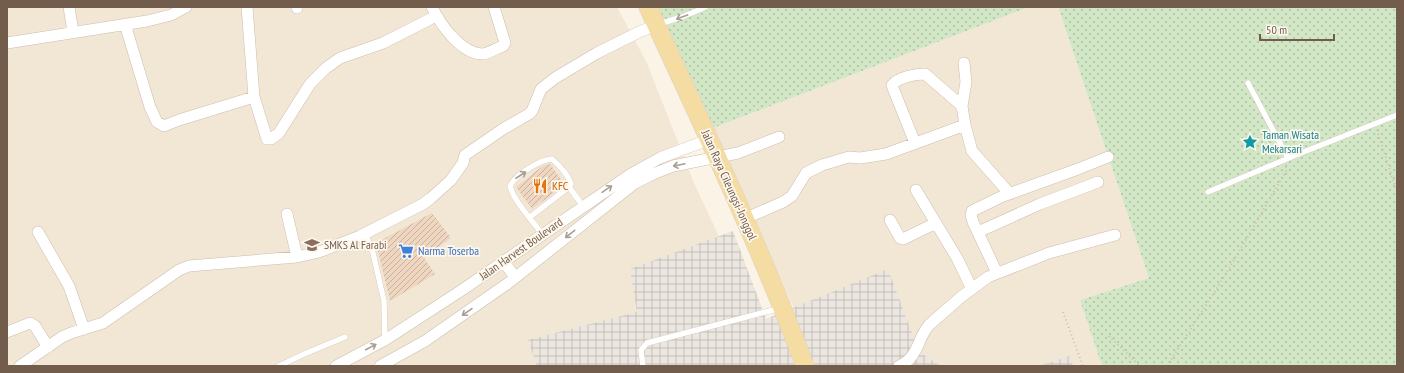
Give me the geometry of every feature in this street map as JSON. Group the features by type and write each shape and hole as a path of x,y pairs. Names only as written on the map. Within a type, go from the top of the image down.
{"main road":[{"name":"Jalan Raya Cileungsi-Jonggol","path":"652,12 718,157 783,308 805,366"}],"street":[{"path":"69,7 73,32"},
{"path":"7,43 171,15 186,7"},
{"path":"247,7 254,97 266,137 268,139 271,139 279,133 310,84 326,68 340,58 383,43 434,11 459,44 472,51 483,54 503,46 504,43 494,7"},
{"path":"20,366 33,362 48,347 62,337 103,323 170,276 189,266 297,257 319,252 365,233 423,204 450,180 463,163 465,155 468,152 529,114 532,111 538,94 545,85 597,53 639,32 652,12"},
{"path":"125,24 150,107 157,122 162,125 164,126 254,97"},
{"path":"964,63 966,82 962,106 972,151 1010,194"},
{"path":"915,143 892,85 896,81 925,74 962,106"},
{"path":"744,219 783,202 792,196 806,173 822,165 849,157 867,158 886,154 965,125"},
{"name":"Jalan Harvest Boulevard","path":"380,366 396,360 425,341 515,277 635,184 653,174 673,166 738,153 779,137"},
{"name":"Jalan Harvest Boulevard","path":"336,366 385,340 462,290 630,174 653,162 710,140"},
{"path":"997,273 971,217 972,211 997,198 1108,157"},
{"path":"978,232 1040,204 1098,182"},
{"path":"916,190 957,258 972,289"},
{"path":"287,214 297,257"},
{"path":"890,220 900,238 903,239 936,223"},
{"path":"38,232 69,286 84,329"},
{"path":"899,366 910,359 916,351 925,330 948,307 988,277 1049,253 1115,235"},
{"path":"502,262 515,277"},
{"path":"7,332 30,323 35,326 48,347"}],"lane":[{"path":"652,12 682,17 706,7"},
{"path":"1248,83 1288,158"},
{"path":"1208,192 1288,158 1397,115"},
{"path":"530,217 571,184 561,167 552,159 544,160 516,178 510,186 512,193 542,234"},
{"path":"569,187 583,206"},
{"path":"365,233 373,253 384,301 385,340"},
{"path":"643,366 641,350 647,343 783,308"},
{"path":"279,366 346,337"}],"path":[{"path":"1375,124 1397,192"},
{"path":"1167,366 1228,271 1286,171 1288,158"},
{"path":"1063,312 1083,366"},
{"path":"1109,336 1140,366"}],"shaded area":[{"path":"7,7 617,7 647,63 694,183 780,366 7,366"},
{"path":"1029,7 1058,7 1149,278 1080,300 1102,366 815,366 809,342 713,128"},
{"path":"733,231 766,319 888,269 919,352 941,366 537,366 528,340 637,312 630,269"},
{"path":"1070,356 1073,366 1039,366"}],"green space":[{"path":"654,7 1029,7 713,128"},
{"name":"Taman Wisata Mekarsari","path":"1058,7 1397,7 1397,366 1102,366 1080,300 1149,278"}],"building":[{"name":"KFC","path":"550,164 565,185 532,209 516,187 544,165"},
{"name":"Narma Toserba","path":"432,213 451,238 424,258 435,274 390,301 376,243"}],"place":[{"name":"Taman Wisata Mekarsari","path":"1250,142"},
{"name":"KFC","path":"540,186"},
{"name":"SMKS Al Farabi","path":"312,245"},
{"name":"Narma Toserba","path":"406,251"}]}
